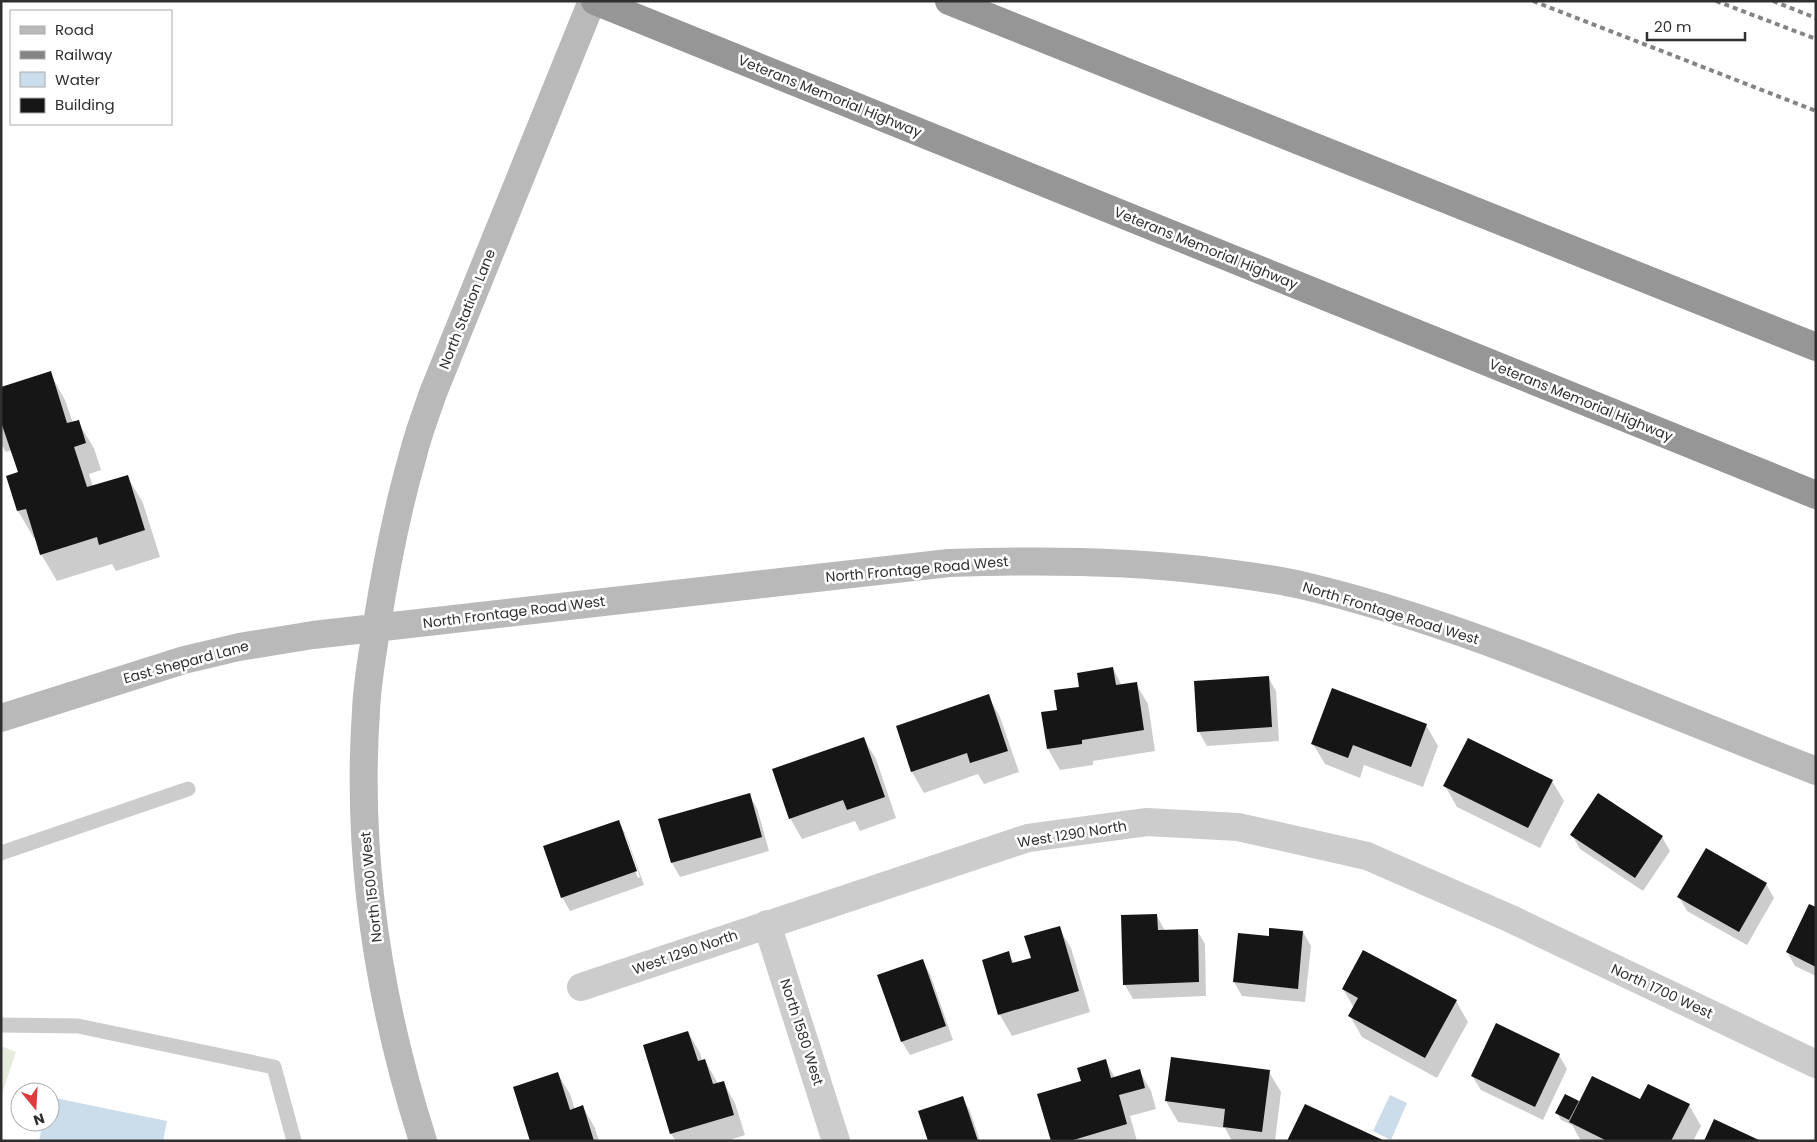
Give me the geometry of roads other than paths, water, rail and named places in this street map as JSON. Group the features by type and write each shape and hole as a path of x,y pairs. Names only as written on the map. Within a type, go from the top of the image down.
{"highway":[{"name":"Veterans Memorial Highway","path":"594,1 1816,495"},
{"path":"949,1 1816,347"}],"street":[{"name":"North Station Lane","path":"376,628 397,518 418,437 433,393 534,143 594,1"},
{"name":"North Frontage Road West","path":"376,628 949,563 1092,561 1163,566 1234,574 1304,586 1441,625 1507,648 1816,771"},
{"name":"East Shepard Lane","path":"1,718 184,660 276,640 376,628"},
{"name":"North 1500 West","path":"376,628 366,710 364,748 365,826 369,884 386,1000 399,1057 423,1141"},
{"name":"West 1290 North","path":"581,987 1028,838 1147,822 1238,827 1367,856 1509,918"},
{"name":"North 1700 West","path":"1509,918 1816,1064"},
{"name":"North 1580 West","path":"768,924 836,1141"}],"lane":[{"path":"1,853 188,789"},
{"path":"1,1025 78,1026 274,1067 294,1141"}],"water":[{"path":"1390,1095 1407,1103 1391,1140 1373,1131"},
{"path":"60,1099 167,1121 163,1141 39,1141 41,1132 60,1132"}],"railway":[{"path":"1533,1 1816,111"},
{"path":"1716,1 1816,39"},
{"path":"1773,1 1816,18"}]}
